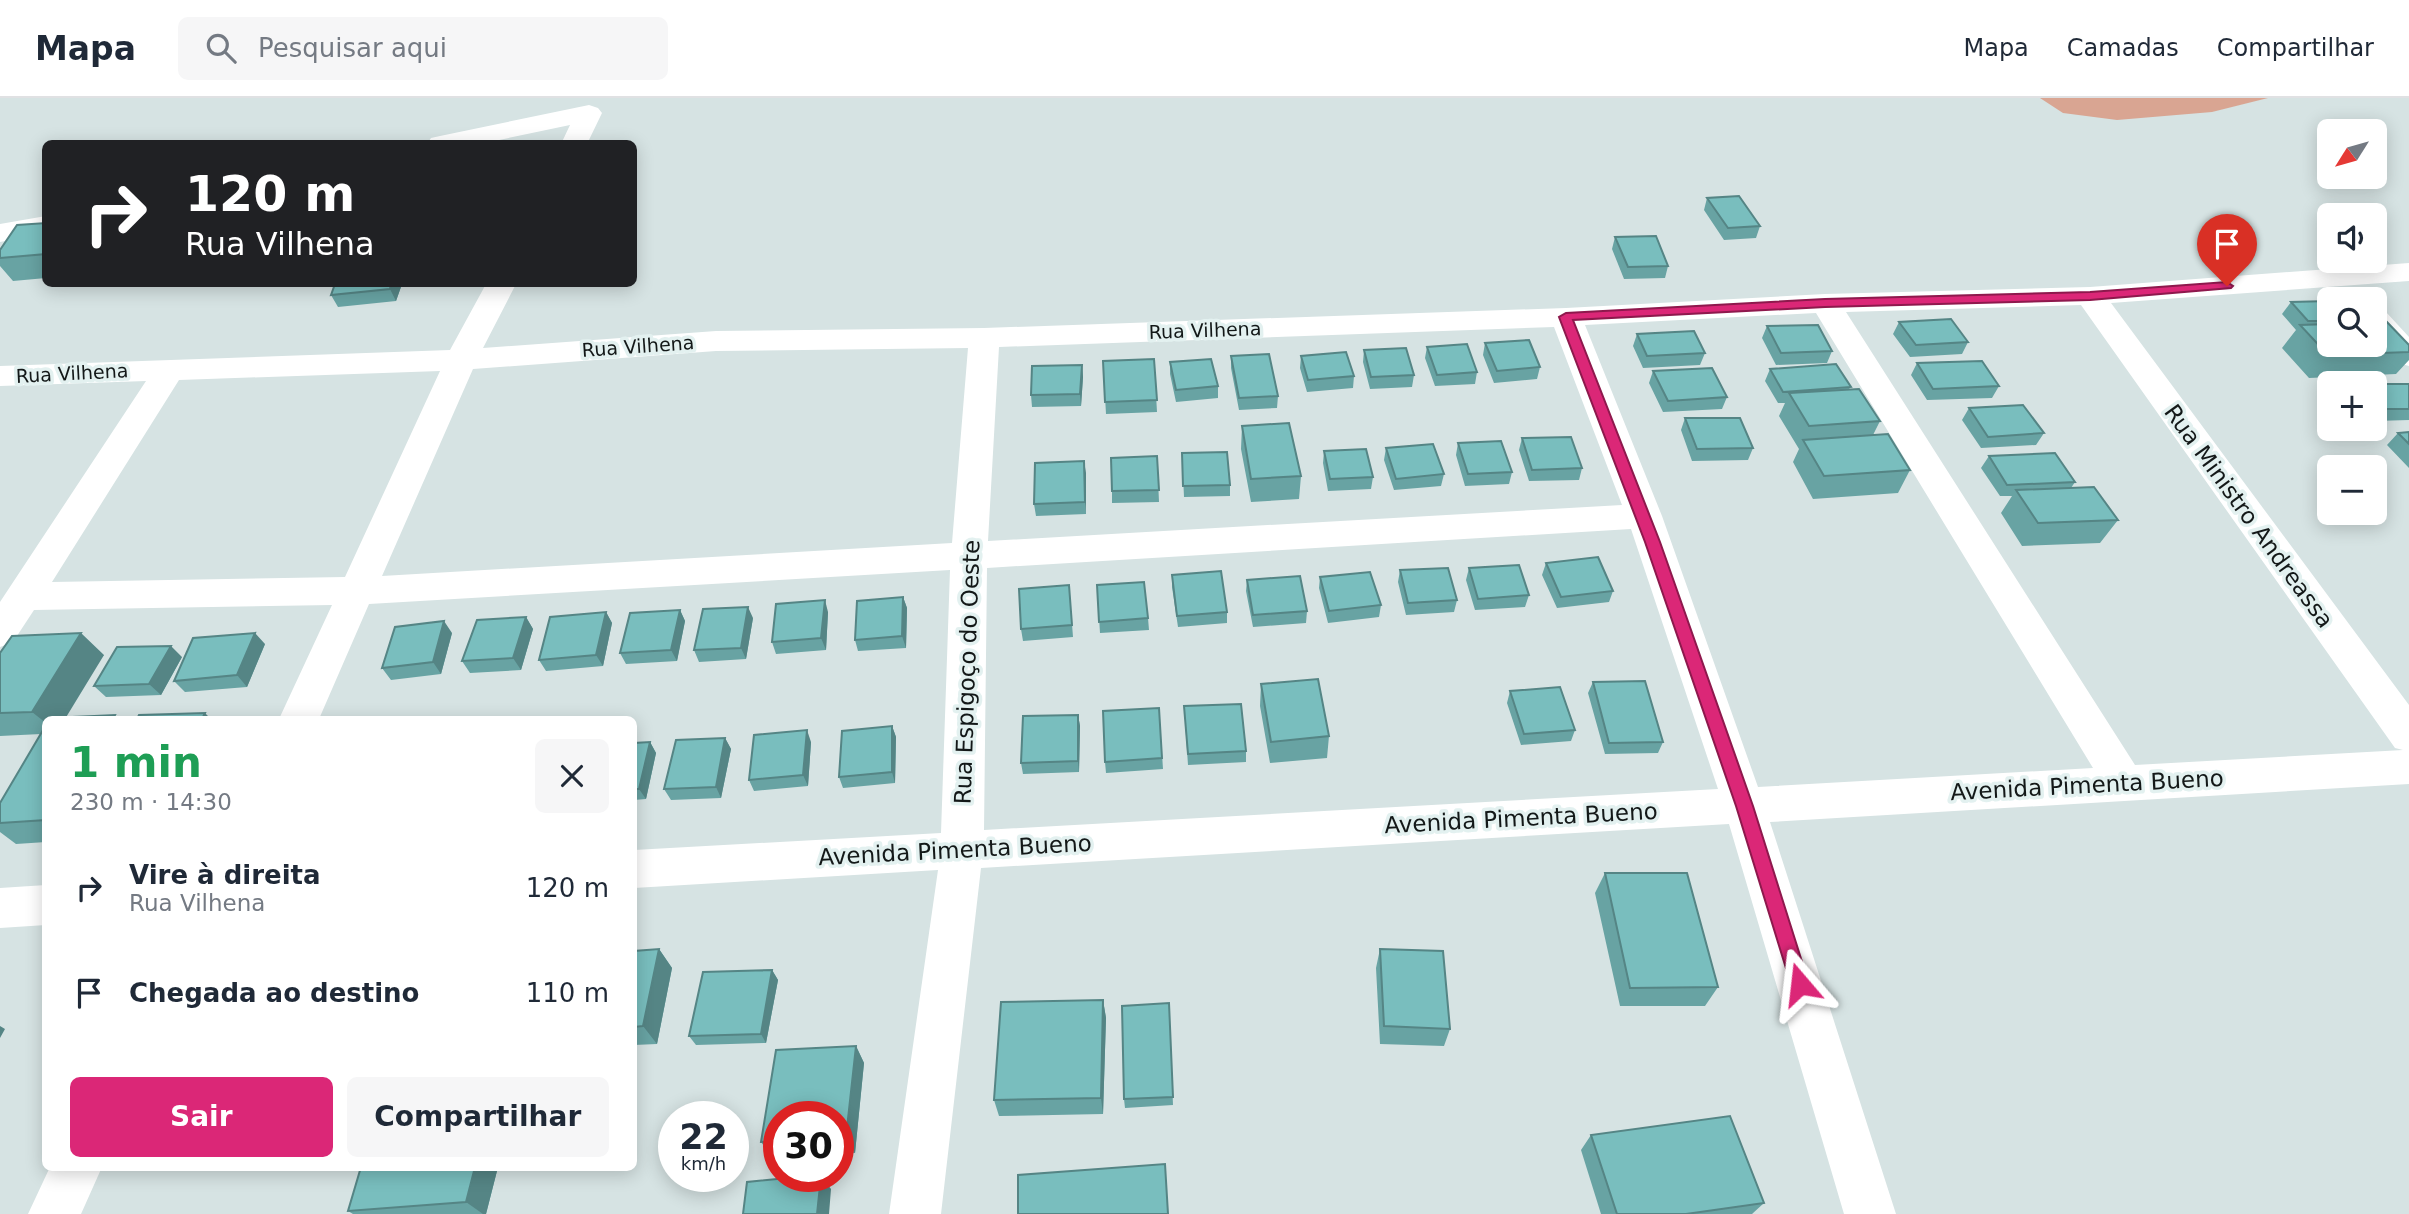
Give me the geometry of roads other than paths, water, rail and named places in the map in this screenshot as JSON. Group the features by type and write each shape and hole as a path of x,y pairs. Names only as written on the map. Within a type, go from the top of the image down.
{"street":[{"path":"459,140 589,113 575,140"},
{"path":"0,233 42,225"},
{"name":"Rua Vilhena","path":"2350,287 2409,272"},
{"path":"300,716 461,360 499,287"},
{"name":"Rua Vilhena","path":"0,376 461,360 716,341 984,338 1566,317 1825,303 2317,289"},
{"name":"Rua Ministro Andreassa","path":"2090,296 2409,736"},
{"path":"1825,303 2124,783"},
{"path":"1566,317 1643,516 1744,806 1870,1214"},
{"path":"2387,332 2409,356"},
{"name":"Rua Espigoço do Oeste","path":"915,1214 961,850 969,554 984,338"},
{"path":"0,632 171,368"},
{"path":"23,596 359,591 1643,516"},
{"name":"Avenida Pimenta Bueno","path":"637,869 2409,767"},
{"path":"0,908 42,905"},
{"path":"54,1214 76,1171"}]}
